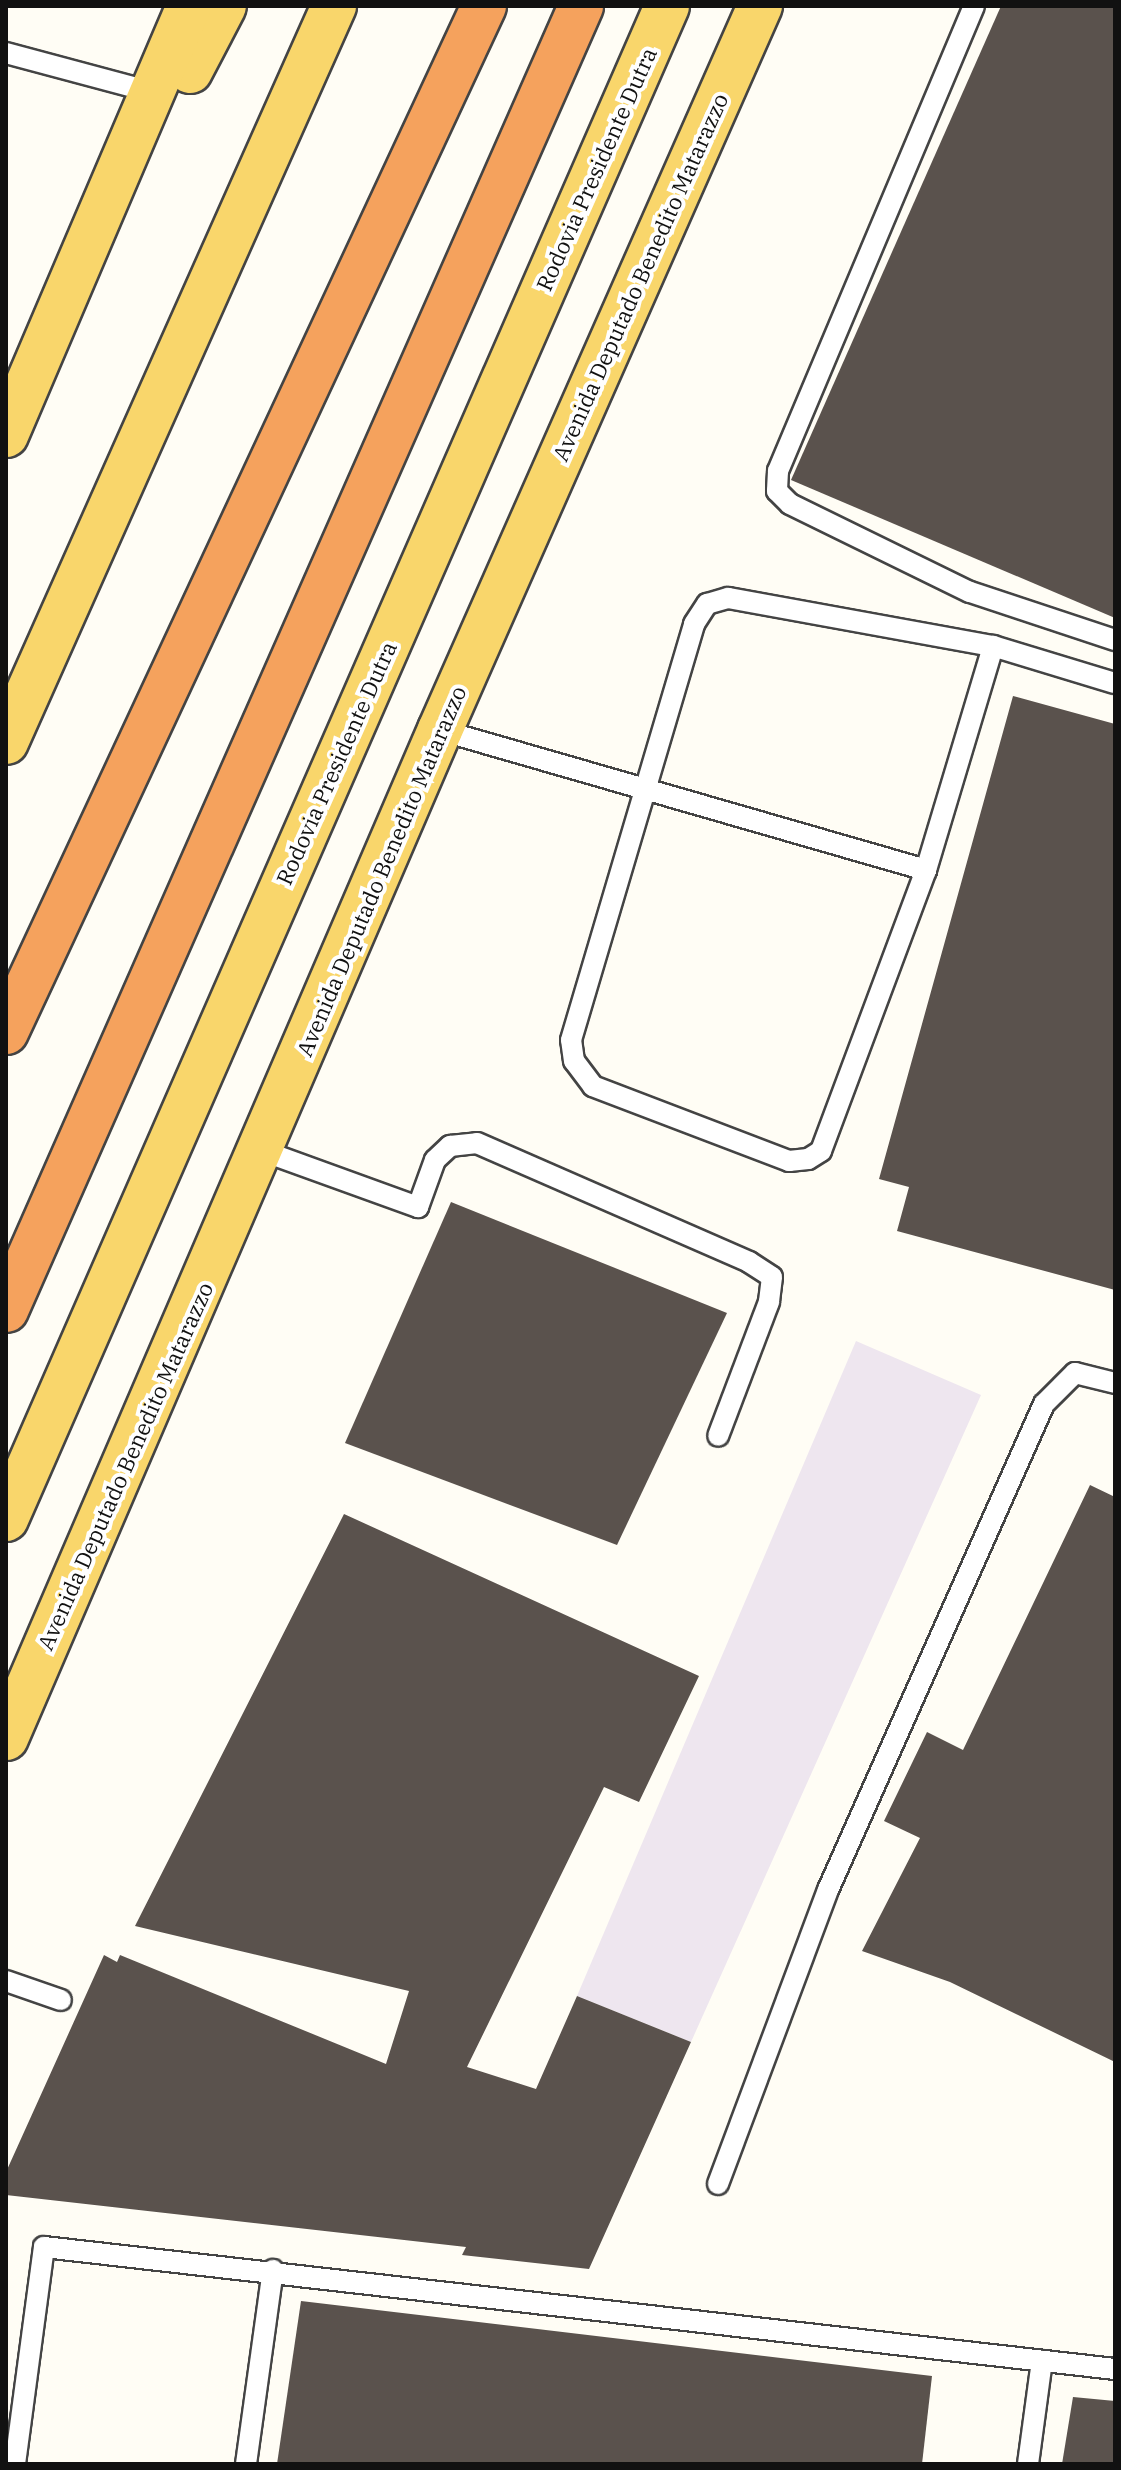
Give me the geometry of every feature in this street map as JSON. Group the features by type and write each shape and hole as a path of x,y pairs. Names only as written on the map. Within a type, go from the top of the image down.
{"highway":[{"path":"6,1032 484,6"},
{"path":"6,1310 581,6"}],"main road":[{"path":"40,363 189,6"},
{"path":"6,435 224,6"},
{"path":"6,742 334,6"},
{"name":"Rodovia Presidente Dutra","path":"6,1519 667,6"},
{"name":"Avenida Deputado Benedito Matarazzo","path":"6,1738 263,1151 440,730 760,6"}],"lane":[{"path":"974,6 778,471 777,491 790,504 970,592 1115,640"},
{"path":"6,53 152,92"},
{"path":"993,646 926,870 821,1151 789,1161 593,1086 574,1061 571,1040 647,792 689,639 707,604 728,598 993,646 1115,683"},
{"path":"440,730 926,870"},
{"path":"263,1151 418,1207 435,1160 450,1146 477,1143 749,1262 772,1277 769,1302 718,1436"},
{"path":"718,2184 828,1890 1044,1404 1075,1373 1115,1383"},
{"path":"6,1981 61,2000"},
{"path":"15,2464 44,2247 273,2270 1115,2369"},
{"path":"246,2464 273,2270"},
{"path":"1028,2464 1042,2361"}],"shaded area":[{"path":"856,1341 981,1395 691,2042 577,1996"}],"building":[{"path":"1001,6 1115,6 1115,618 791,480"},
{"path":"1013,696 1115,724 1115,1290 897,1231 909,1187 879,1179"},
{"path":"451,1202 727,1313 617,1545 345,1443"},
{"path":"1090,1485 1115,1497 1115,2062 950,1982 862,1951 920,1838 884,1821 927,1732 963,1750"},
{"path":"344,1514 699,1676 639,1802 604,1787 467,2067 536,2089 577,1996 691,2042 589,2269 462,2255 466,2247 6,2195 6,2172 104,1955 117,1962 120,1955 386,2064 409,1991 135,1926"},
{"path":"301,2301 932,2376 922,2464 277,2464"},
{"path":"1073,2397 1115,2401 1115,2464 1062,2464"}]}
